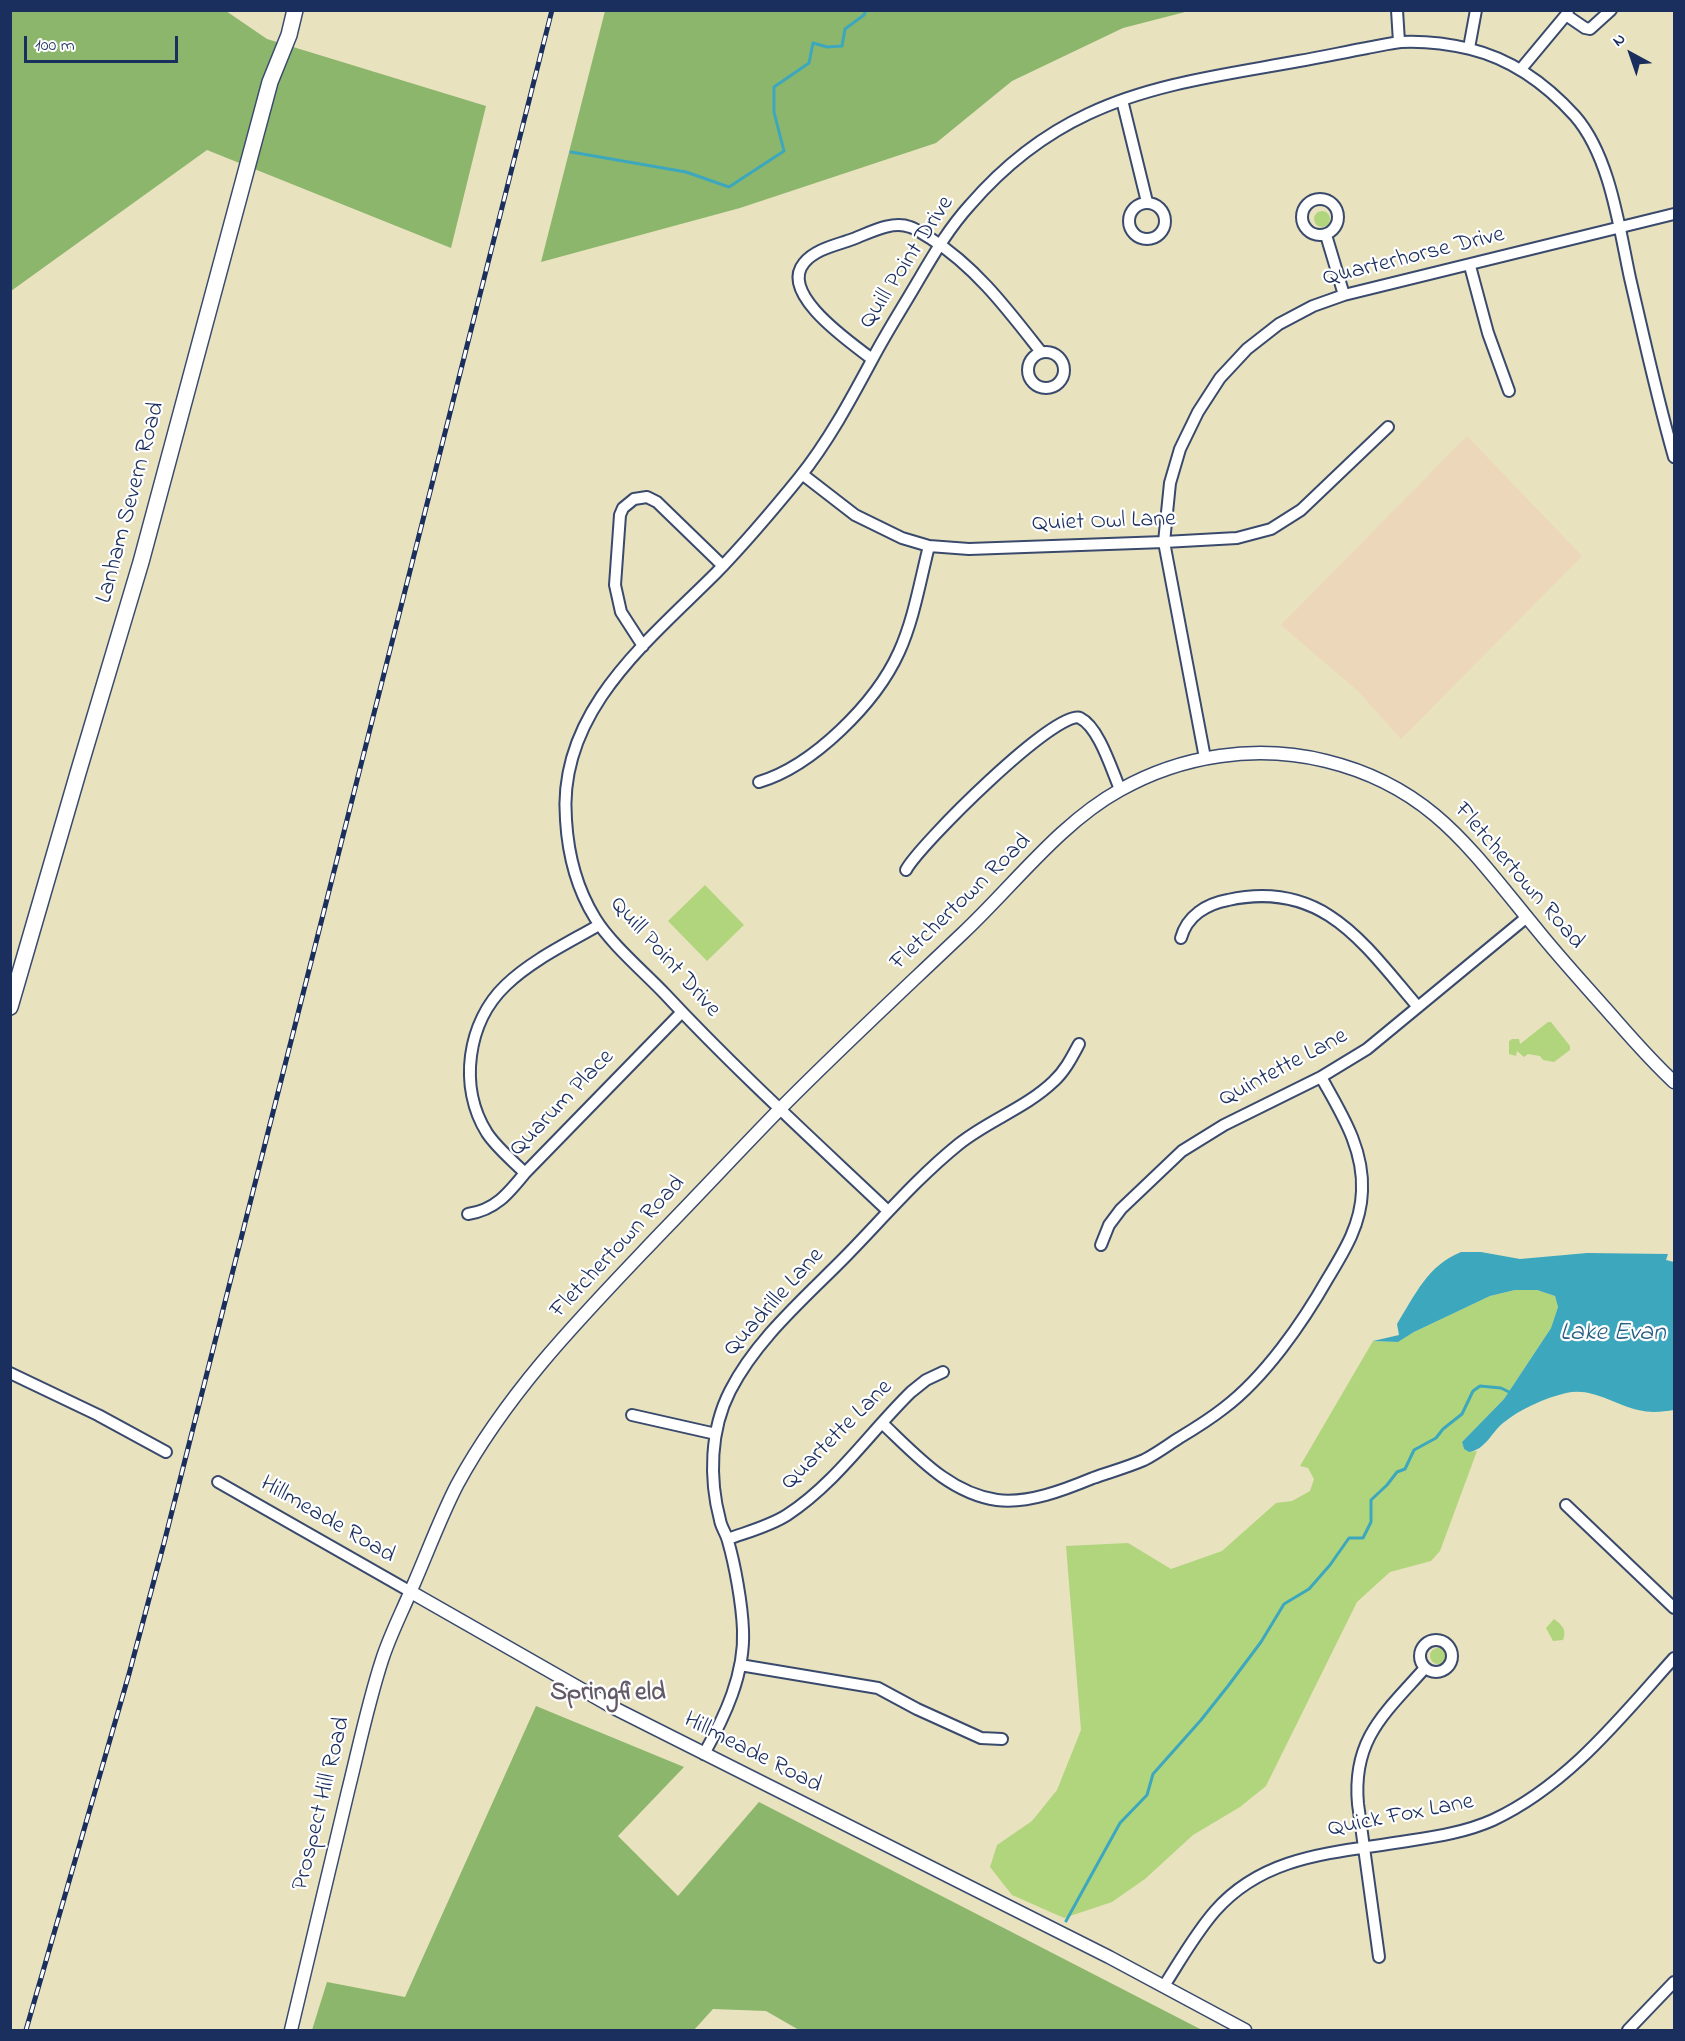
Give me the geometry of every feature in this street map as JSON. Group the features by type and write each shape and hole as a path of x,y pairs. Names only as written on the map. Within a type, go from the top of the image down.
{"main road":[{"name":"Lanham Severn Road","path":"11,1001 141,562 270,82 289,35 295,10"}],"street":[{"path":"1397,10 1399,42"},
{"path":"1469,48 1476,10"},
{"path":"1521,69 1567,13 1585,28 1590,29 1611,10"},
{"name":"Quill Point Drive","path":"888,1211 681,1012 599,925 584,897 572,859 565,813 568,773 577,744 598,699 609,683 723,566 802,474 857,391 872,359 940,244 969,205 994,180 1029,151 1070,123 1122,100 1173,85 1399,42 1469,48 1494,56 1521,69 1551,92 1573,114 1585,129 1606,172 1674,457"},
{"path":"1122,100 1147,202"},
{"name":"Quarterhorse Drive","path":"1205,758 1164,542 1170,483 1180,448 1198,412 1220,378 1247,350 1279,324 1313,306 1344,295 1470,266 1674,214"},
{"path":"872,359 815,312 800,281 802,265 822,250 889,226 910,227 940,244 992,290 1041,352"},
{"path":"1326,235 1344,295"},
{"path":"1470,266 1488,333 1509,391"},
{"name":"Quiet Owl Lane","path":"802,474 855,515 894,535 929,546 969,549 1237,538 1271,529 1301,510 1388,428"},
{"path":"643,646 621,612 615,585 620,515 627,503 640,497 647,497 657,502 723,566"},
{"path":"759,782 784,773 820,746 850,719 881,683 904,640 929,546"},
{"path":"906,870 917,853 981,789 1033,742 1065,719 1073,716 1080,718 1093,731 1120,789"},
{"name":"Fletchertown Road","path":"411,1592 438,1524 457,1485 497,1420 530,1376 598,1300 780,1109 981,916 1056,840 1080,818 1120,789 1176,765 1205,758 1262,753 1297,755 1349,767 1382,780 1422,804 1450,827 1470,848 1631,1038 1674,1082"},
{"path":"1181,938 1191,918 1212,904 1259,895 1290,899 1325,913 1347,927 1361,940 1418,1007"},
{"name":"Quintette Lane","path":"1101,1245 1109,1225 1121,1209 1182,1151 1224,1125 1322,1077 1367,1049 1527,917"},
{"path":"525,1173 486,1131 474,1103 470,1062 477,1029 494,998 514,978 599,925"},
{"name":"Quarum Place","path":"468,1214 484,1211 511,1190 681,1012"},
{"name":"Quadrille Lane","path":"704,1754 728,1706 740,1665 743,1628 728,1539 720,1523 715,1500 713,1458 716,1434 728,1395 754,1353 910,1187 962,1142 1046,1088 1065,1068 1079,1044"},
{"path":"882,1423 948,1481 984,1497 1012,1500 1062,1490 1146,1459 1225,1407 1259,1374 1302,1321 1353,1235 1362,1190 1360,1159 1354,1140 1322,1077"},
{"name":"Quartette Lane","path":"728,1539 786,1516 827,1481 911,1392 926,1380 943,1372"},
{"path":"10,1373 166,1452"},
{"path":"632,1415 716,1434"},
{"name":"Hillmeade Road","path":"218,1482 597,1699 1164,1986 1245,2031"},
{"path":"1566,1504 1674,1608"},
{"name":"Prospect Hill Road","path":"291,2031 372,1692 382,1658 411,1592"},
{"name":"Quick Fox Lane","path":"1164,1986 1214,1912 1242,1886 1267,1871 1317,1855 1465,1830 1514,1809 1548,1787 1571,1768 1674,1658"},
{"path":"740,1665 878,1688 917,1709 981,1738 1002,1738"},
{"path":"1379,1957 1356,1788 1358,1765 1363,1749 1380,1719 1425,1668"},
{"path":"1628,2031 1674,1982"}],"shaded area":[{"path":"1467,436 1582,556 1401,739 1358,691 1281,625"}],"green space":[{"path":"605,10 1189,11 1123,28 1012,81 936,143 740,208 541,262"},
{"path":"11,11 226,11 267,39 486,106 451,248 207,150 11,291"},
{"path":"1322,211 1328,213 1330,219 1328,225 1322,227 1316,225 1314,219 1316,213"},
{"path":"705,885 744,925 707,961 668,921"},
{"path":"1551,1022 1570,1046 1570,1050 1554,1062 1528,1054 1524,1057 1517,1051 1516,1056 1509,1054 1509,1041 1519,1039 1520,1044"},
{"path":"1515,1290 1537,1290 1555,1296 1558,1307 1551,1328 1504,1399 1462,1442 1464,1449 1469,1452 1477,1451 1440,1551 1431,1561 1390,1572 1357,1602 1266,1786 1240,1807 1193,1835 1145,1879 1112,1902 1064,1918 1012,1895 990,1867 997,1845 1032,1821 1057,1790 1081,1730 1066,1546 1128,1543 1171,1569 1222,1551 1276,1503 1292,1501 1310,1491 1314,1479 1308,1468 1300,1466 1373,1341 1398,1342 1490,1296"},
{"path":"1554,1619 1563,1628 1563,1640 1553,1641 1546,1628"},
{"path":"1438,1648 1444,1650 1446,1656 1444,1662 1438,1664 1432,1662 1430,1656 1432,1650"},
{"path":"536,1706 684,1767 618,1836 678,1896 759,1802 1202,2030 799,2030 766,2011 713,2009 694,2030 312,2030 327,1982 405,1997"}],"water":[{"name":"Lake Evan","path":"1461,1252 1481,1252 1520,1259 1587,1253 1668,1254 1666,1260 1674,1262 1674,1410 1642,1411 1594,1394 1566,1393 1541,1401 1517,1413 1503,1423 1475,1451 1469,1452 1464,1449 1462,1442 1504,1399 1551,1328 1558,1307 1555,1296 1537,1290 1515,1290 1490,1296 1398,1342 1373,1341 1399,1335 1397,1324 1423,1282 1440,1265"}],"waterway":[{"path":"571,152 686,172 729,187 784,151 774,112 774,87 809,63 813,43 827,47 842,46 845,29 864,15 866,10"},
{"path":"1066,1921 1120,1823 1147,1795 1153,1774 1228,1686 1261,1642 1284,1604 1309,1589 1349,1538 1363,1538 1371,1522 1371,1500 1397,1472 1405,1469 1414,1450 1436,1438 1443,1429 1462,1414 1473,1391 1480,1386 1501,1388 1509,1392"}],"railway":[{"path":"26,2030 129,1674 164,1543 552,10"}],"district":[{"name":"Springfield","path":"608,1695"}]}
